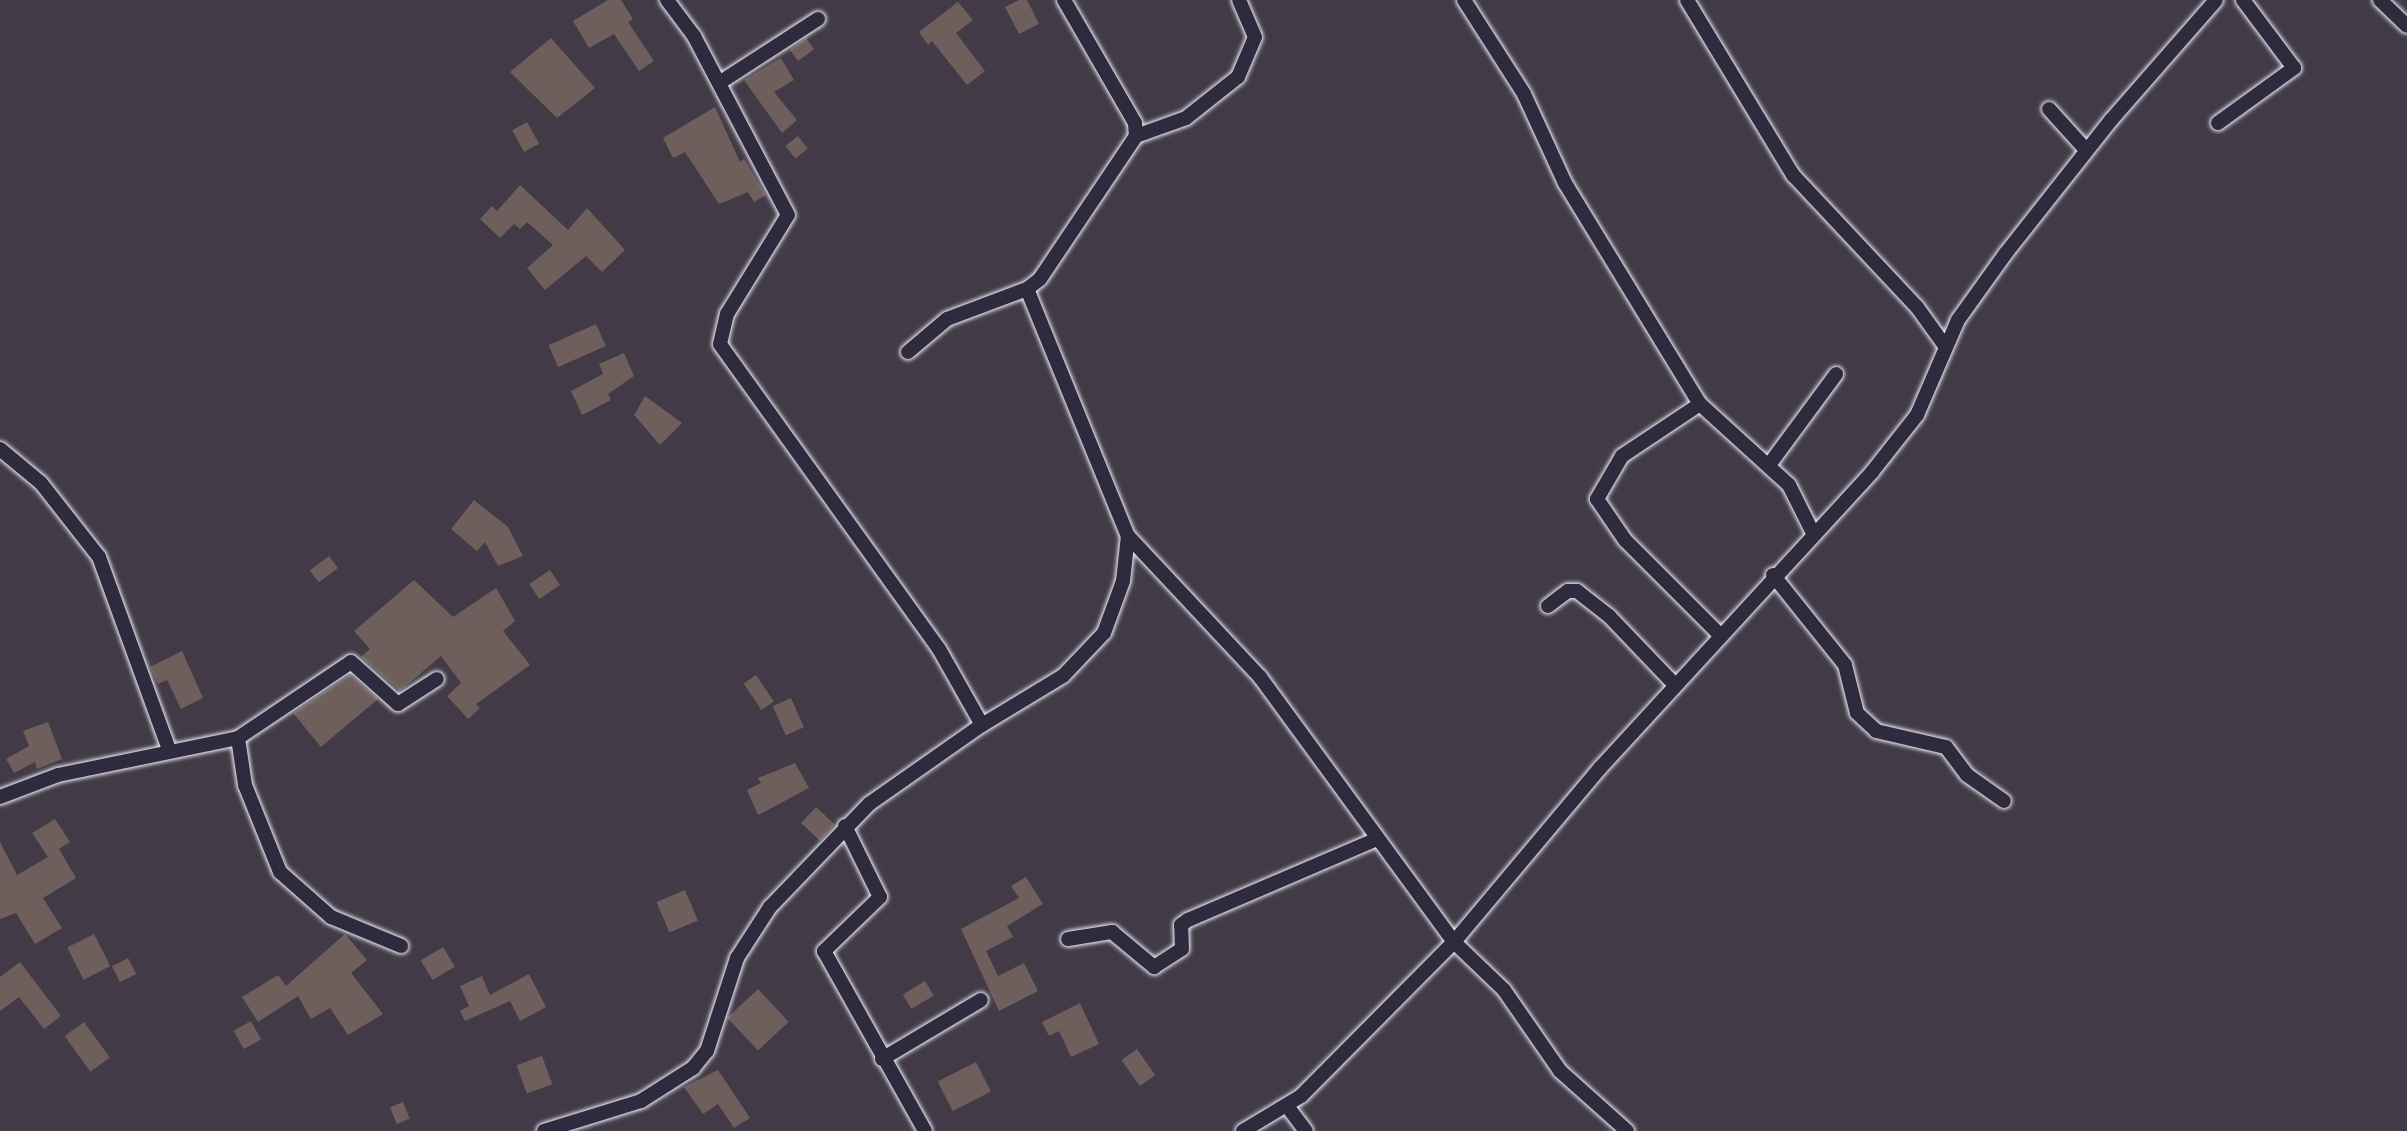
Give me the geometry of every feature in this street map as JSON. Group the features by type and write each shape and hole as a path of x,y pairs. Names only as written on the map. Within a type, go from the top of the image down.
{"street":[{"path":"667,0 719,83 788,215 727,314 720,344 930,635 982,725"},
{"path":"1064,0 1135,123 1136,136"},
{"path":"908,352 947,319 1027,289 1040,279 1136,136 1186,118 1238,77 1255,37 1239,0"},
{"path":"1464,0 1524,94 1565,183 1700,404 1789,485 1813,533"},
{"path":"1687,0 1793,175 1917,307 1945,346"},
{"path":"1243,1131 1287,1106 1454,942 1674,684 1917,415 1945,346 1966,309 2086,150 2216,0"},
{"path":"2218,123 2294,68 2243,0"},
{"path":"2380,0 2407,26"},
{"path":"719,83 818,19"},
{"path":"2049,109 2086,150"},
{"path":"1027,289 1128,536 1260,677 1454,942 1504,990 1560,1071 1627,1131"},
{"path":"1769,465 1836,374"},
{"path":"1700,404 1622,456 1597,499 1625,540 1719,634"},
{"path":"0,449 41,483 99,557 169,749"},
{"path":"544,1131 641,1101 702,1059 744,942 845,826 982,725 1063,676 1104,633 1123,581 1128,536"},
{"path":"1773,575 1845,665 1857,713 1876,731 1946,747 1967,775 2004,801"},
{"path":"1548,606 1568,591 1577,591 1674,684"},
{"path":"0,797 58,775 169,749 238,738 351,662 398,704 437,679"},
{"path":"238,738 245,785 280,872 331,917 401,946"},
{"path":"845,826 880,897 824,951 925,1131"},
{"path":"1068,939 1112,932 1154,967 1182,949 1181,925 1188,920 1377,839"},
{"path":"882,1059 981,1000"},
{"path":"1287,1106 1306,1131"}],"building":[{"path":"608,0 621,0 633,19 628,22 654,61 639,71 614,34 589,48 573,21"},
{"path":"1019,0 1027,0 1039,24 1019,34 1005,7"},
{"path":"958,2 973,20 956,33 985,71 967,85 932,41 928,45 919,32"},
{"path":"551,38 595,88 557,118 510,72"},
{"path":"806,38 814,49 798,61 790,50"},
{"path":"781,58 794,80 774,92 797,120 782,133 744,80"},
{"path":"715,107 740,162 744,159 766,195 754,202 748,192 719,204 685,152 673,158 663,138"},
{"path":"527,122 539,144 524,152 512,130"},
{"path":"798,136 808,149 795,158 785,146"},
{"path":"520,185 568,230 587,208 625,250 602,272 586,256 545,290 527,268 553,245 527,222 520,229 514,224 500,238 480,219 492,206 497,211"},
{"path":"596,324 606,346 558,367 548,345"},
{"path":"624,353 634,376 608,394 611,400 582,415 571,391 603,374 599,364"},
{"path":"645,396 682,423 660,445 634,415"},
{"path":"474,500 508,527 523,556 498,566 485,542 477,551 451,529"},
{"path":"329,556 338,568 319,582 310,570"},
{"path":"550,570 560,585 539,599 529,584"},
{"path":"414,580 453,617 496,588 515,621 503,631 530,665 476,704 480,708 468,719 447,696 461,683 441,656 400,691 361,657 370,649 354,631"},
{"path":"182,651 203,698 181,709 167,680 158,684 150,667"},
{"path":"350,675 378,699 321,747 293,713"},
{"path":"756,675 774,702 761,710 744,683"},
{"path":"791,698 804,727 786,735 773,706"},
{"path":"48,722 62,759 37,769 35,762 14,773 6,759 29,746 23,731"},
{"path":"795,763 809,788 758,815 747,790 761,783 758,778"},
{"path":"816,807 835,825 820,841 801,823"},
{"path":"55,819 70,842 59,849 76,878 43,898 62,928 35,944 16,913 0,919 0,842 17,875 48,857 32,833"},
{"path":"1026,877 1043,904 1007,926 1013,937 986,951 998,976 1024,963 1038,991 999,1011 961,929 1019,898 1011,886"},
{"path":"685,890 698,920 669,932 656,902"},
{"path":"94,934 110,966 84,980 67,948"},
{"path":"345,934 367,960 351,973 383,1014 348,1035 330,1008 311,1019 298,996 258,1022 242,997 278,975 286,986"},
{"path":"443,947 455,967 433,980 421,960"},
{"path":"128,958 136,974 120,982 112,966"},
{"path":"20,962 61,1016 44,1029 19,997 0,1011 0,977"},
{"path":"529,974 546,1007 520,1021 510,1001 465,1021 460,1011 469,1006 460,986 482,976 490,995"},
{"path":"925,981 934,996 911,1009 903,994"},
{"path":"758,989 789,1022 758,1051 727,1018"},
{"path":"1080,1003 1099,1044 1071,1057 1059,1031 1049,1036 1042,1022"},
{"path":"251,1021 261,1039 244,1049 234,1031"},
{"path":"84,1022 110,1058 90,1072 65,1036"},
{"path":"1137,1049 1155,1075 1140,1086 1121,1060"},
{"path":"542,1056 552,1084 527,1093 517,1065"},
{"path":"976,1062 991,1091 953,1111 938,1082"},
{"path":"718,1070 750,1118 734,1128 718,1104 703,1114 684,1087"},
{"path":"403,1102 410,1119 397,1124 390,1107"}]}
